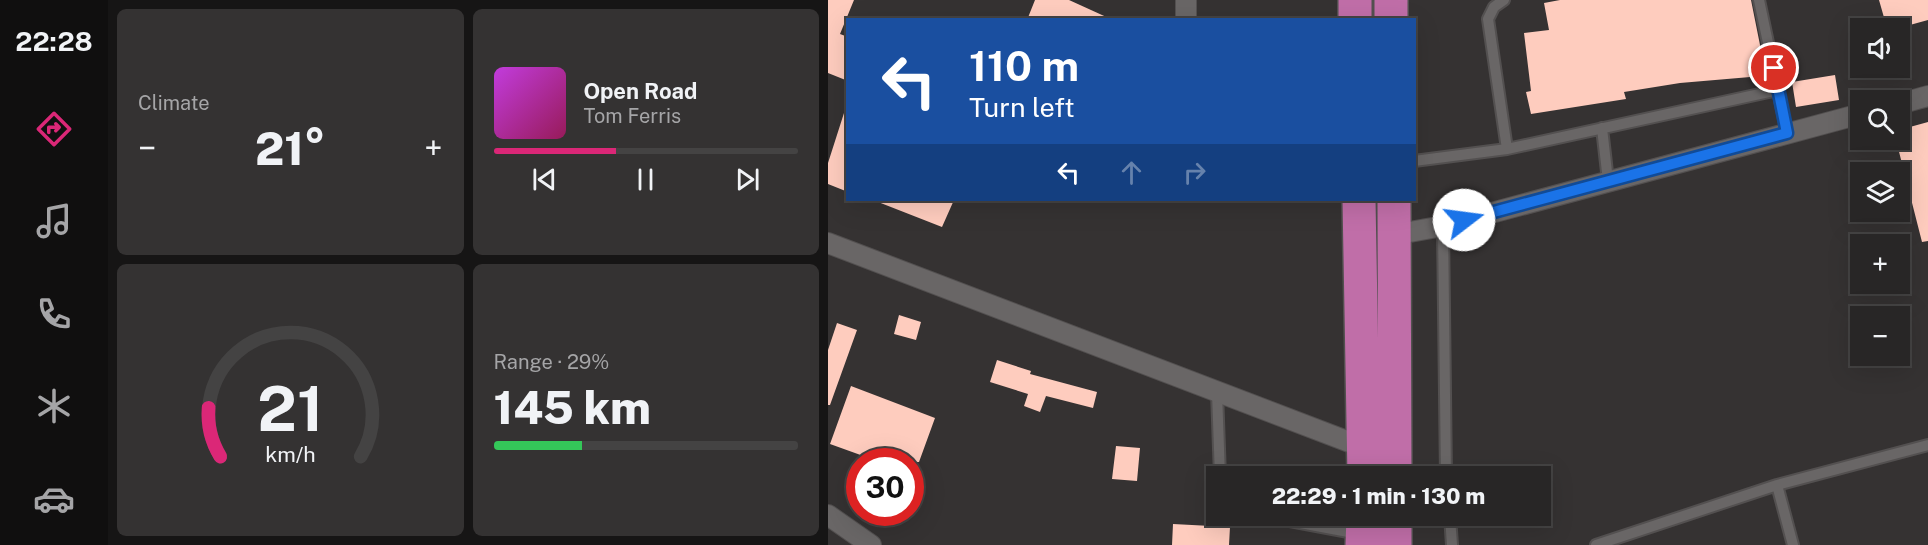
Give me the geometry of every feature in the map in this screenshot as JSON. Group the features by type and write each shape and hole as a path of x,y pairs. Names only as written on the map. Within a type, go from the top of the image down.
{"highway":[{"path":"1355,0 1355,18"},
{"path":"1391,0 1391,18"},
{"path":"1359,201 1365,463"},
{"path":"1394,201 1395,466"},
{"path":"1395,526 1395,545"}],"street":[{"path":"1186,0 1186,18"},
{"path":"1910,101 1928,96"},
{"path":"1393,235 1443,226 1850,117"},
{"path":"828,243 1217,392 1365,463"},
{"path":"828,515 871,545"}],"lane":[{"path":"1504,0 1494,7 1488,20 1506,149"},
{"path":"1759,0 1787,133"},
{"path":"1416,161 1506,149 1778,90"},
{"path":"1602,128 1608,181"},
{"path":"1443,226 1446,466"},
{"path":"1217,392 1220,466"},
{"path":"1596,545 1777,484 1928,445"},
{"path":"1777,484 1793,545"},
{"path":"1325,526 1363,532"},
{"path":"1451,526 1452,545"}],"building":[{"path":"828,0 854,0 840,34 846,36 846,80 828,73"},
{"path":"1035,0 1069,0 1109,18 1028,18"},
{"path":"1560,0 1751,0 1760,45 1762,76 1680,83 1624,92 1626,99 1531,114 1526,92 1531,91 1524,33 1549,30 1544,3"},
{"path":"1879,0 1928,0 1928,20 1910,25 1910,18 1884,18"},
{"path":"1835,75 1839,100 1796,107 1792,82"},
{"path":"844,113 846,114 846,191 828,184 828,163"},
{"path":"1928,122 1928,241 1922,242 1910,195 1910,162 1902,162 1899,150 1910,150 1910,127"},
{"path":"876,201 954,201 942,227"},
{"path":"899,315 921,322 916,340 894,334"},
{"path":"837,323 857,330 830,405 828,405 828,350"},
{"path":"997,360 1031,371 1030,374 1097,392 1093,408 1046,396 1040,412 1024,406 1028,394 990,382"},
{"path":"851,386 935,418 924,448 846,450 830,444"},
{"path":"1116,446 1140,448 1137,481 1112,479"},
{"path":"1173,524 1230,527 1229,545 1172,545"}],"route":[{"path":"1464,220 1787,133 1774,68"}]}
